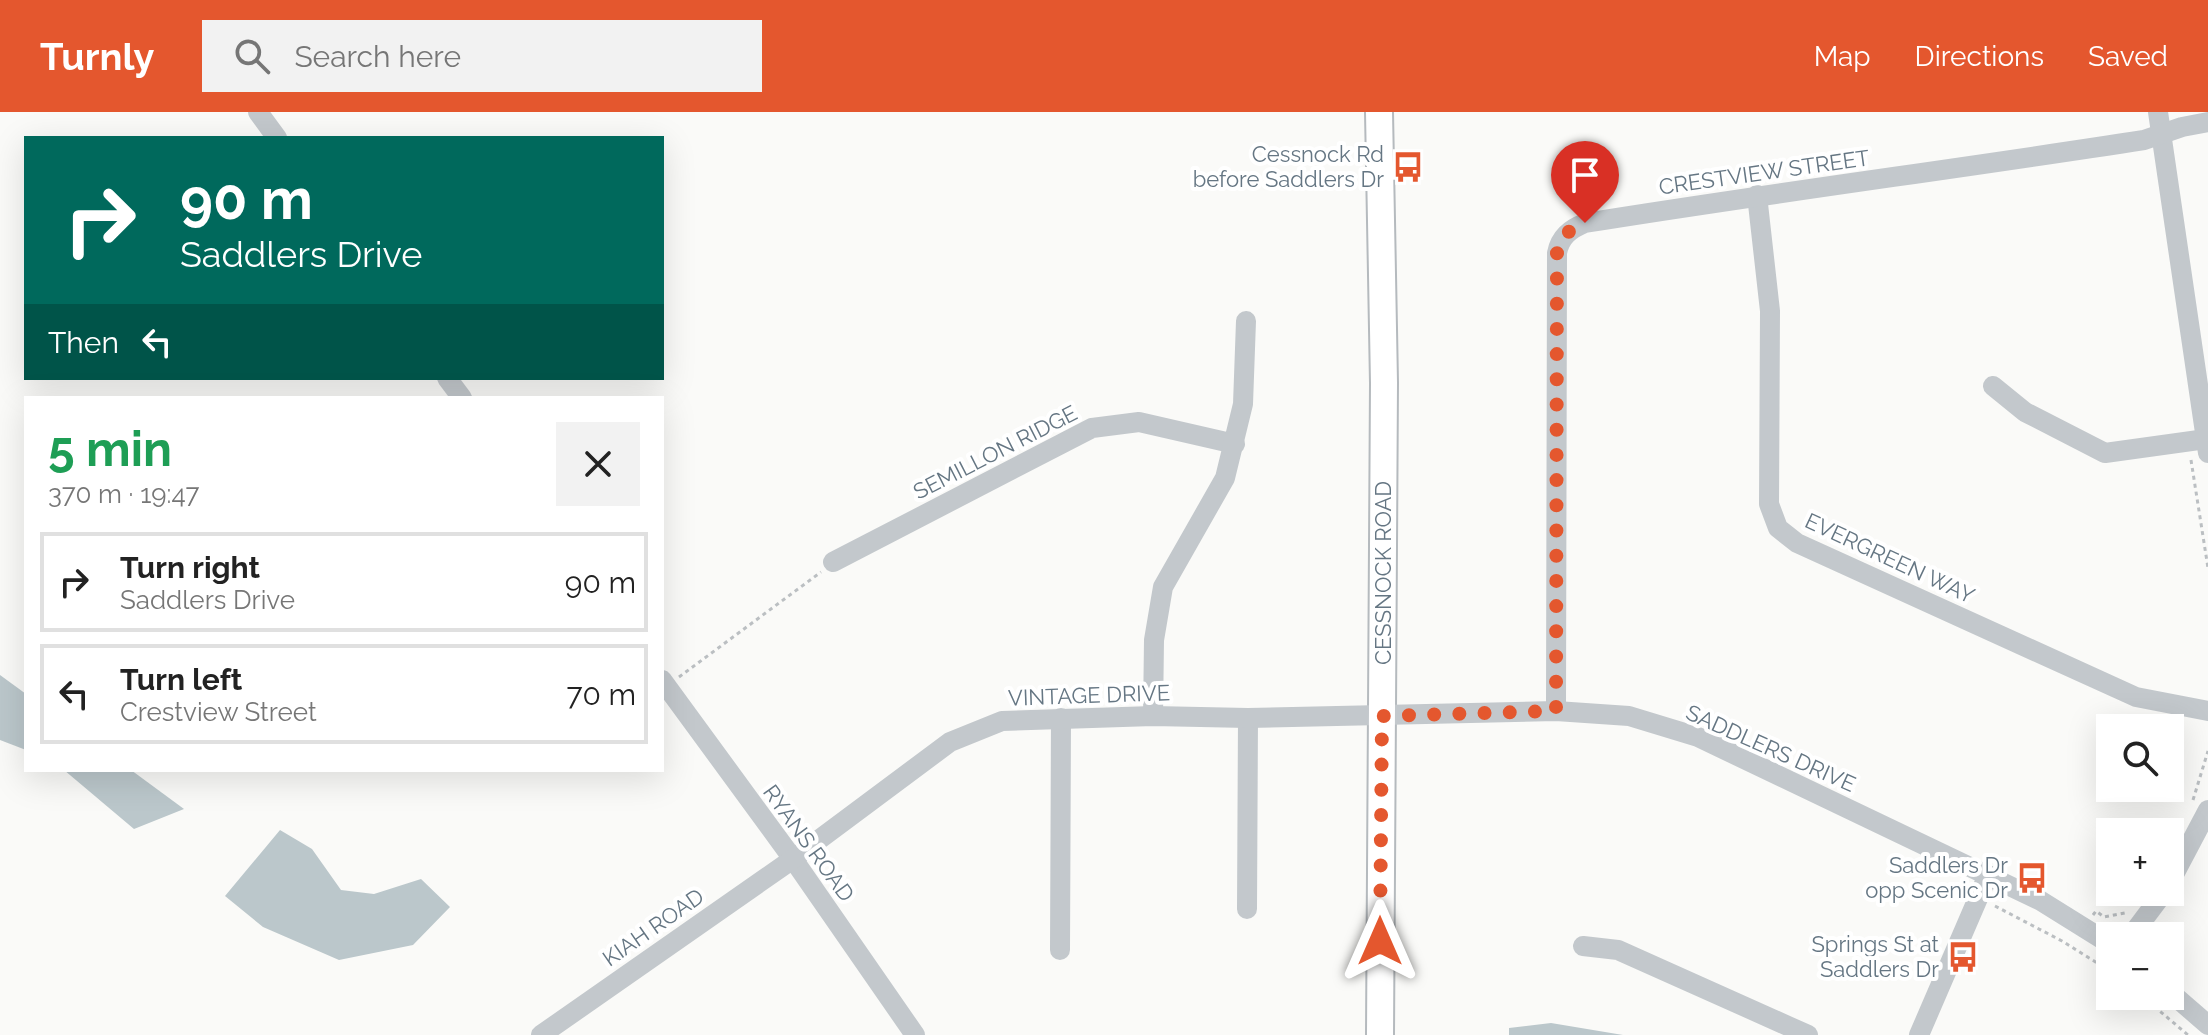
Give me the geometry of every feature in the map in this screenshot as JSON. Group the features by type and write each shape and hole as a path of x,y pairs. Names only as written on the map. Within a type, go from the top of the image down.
{"main road":[{"name":"CESSNOCK ROAD","path":"1379,112 1384,383 1380,1035"}],"street":[{"path":"258,112 276,136"},
{"path":"1993,386 2025,412 2105,453 2202,449 2158,112"},
{"name":"CRESTVIEW STREET","path":"1556,711 1558,246 1568,231 1585,223 1757,195 1879,181 2144,140 2208,122"},
{"name":"EVERGREEN WAY","path":"1757,195 1770,311 1769,504 1778,528 1797,543 2136,697 2208,711"},
{"path":"1153,716 1154,640 1163,587 1225,478 1243,404 1246,321"},
{"name":"SEMILLON RIDGE","path":"833,562 1092,428 1139,422 1235,444"},
{"name":"RYANS ROAD","path":"664,683 793,859 915,1035"},
{"name":"SADDLERS DRIVE","path":"1382,716 1556,711 1629,716 1698,737 2041,901 2096,935"},
{"name":"VINTAGE DRIVE","path":"793,859 950,742 1002,721 1153,716 1382,716"},
{"path":"1060,950 1061,718"},
{"path":"1247,909 1248,718"},
{"path":"2184,855 2208,810"},
{"name":"KIAH ROAD","path":"541,1035 793,859"},
{"path":"1919,1035 1988,875"},
{"path":"1583,946 1618,950 1808,1035"},
{"path":"2184,1004 2208,1025"}],"path":[{"path":"2202,449 2208,568"},
{"path":"664,683 833,562"},
{"path":"1992,905 2096,962"},
{"path":"2096,911 2104,917 2127,912"},
{"path":"2159,1010 2188,1035"}],"shaded area":[{"path":"0,675 24,693 24,749 0,740"},
{"path":"66,772 134,772 184,809 134,829"},
{"path":"280,830 312,849 341,890 374,894 421,879 450,907 413,945 339,960 263,927 225,896"},
{"path":"1551,1023 1623,1035 1509,1035 1509,1028"}],"place":[{"name":"Cessnock Rd before Saddlers Dr","path":"1408,167"},
{"name":"Saddlers Dr opp Scenic Dr","path":"2032,878"},
{"name":"Springs St at Saddlers Dr","path":"1963,957"}],"route":[{"path":"1380,941 1382,716 1556,711 1557,253 1568,231 1585,223"}]}
